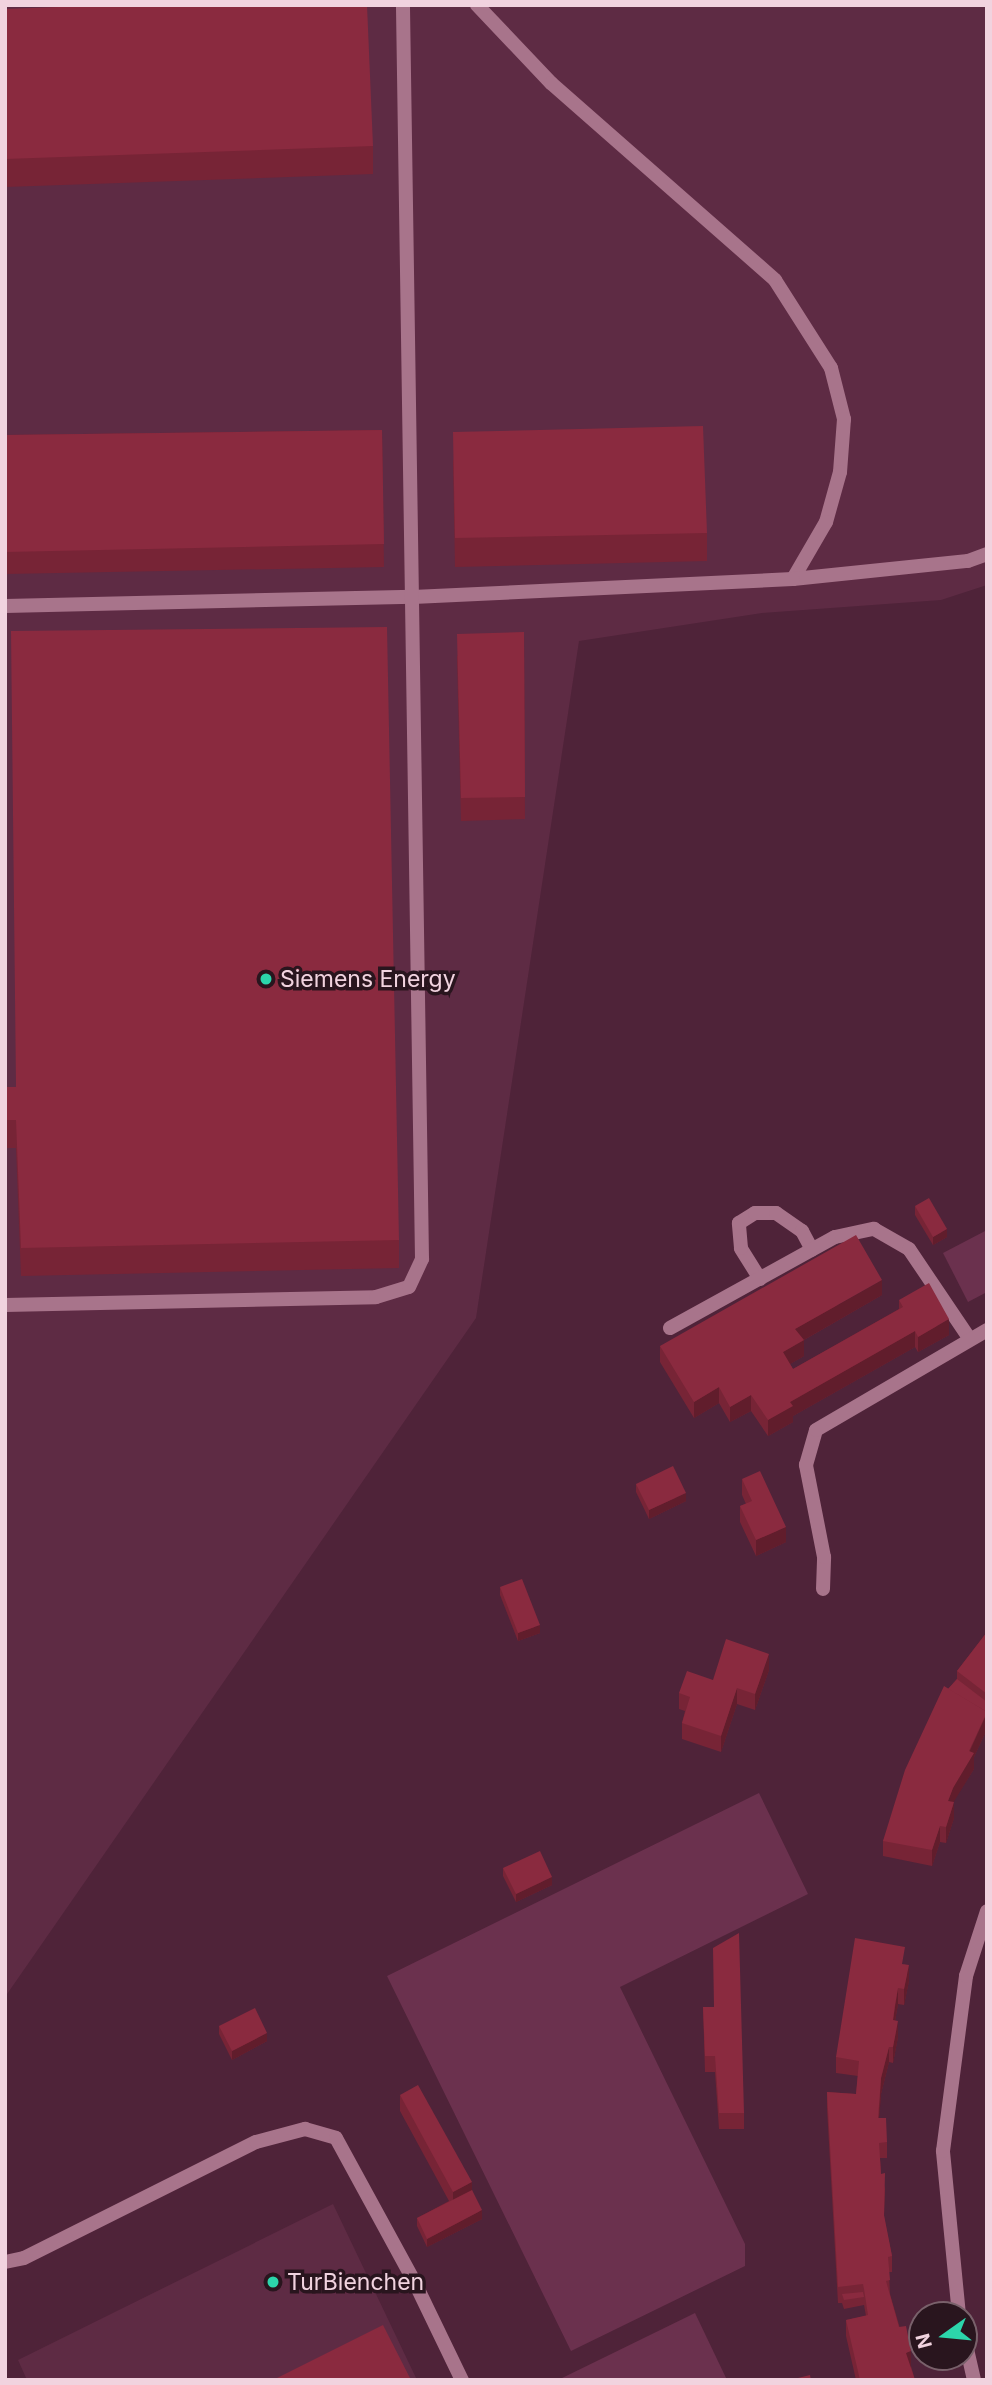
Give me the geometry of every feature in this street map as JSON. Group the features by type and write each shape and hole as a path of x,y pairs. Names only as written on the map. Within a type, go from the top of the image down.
{"street":[{"path":"5,1305 376,1297 409,1287 422,1259 402,5"},
{"path":"477,5 551,83 775,280 831,368 844,419 840,472 826,522 793,579"},
{"path":"5,606 413,597 793,579 968,561 987,554"},
{"path":"760,1279 741,1248 739,1223 755,1213 776,1213 802,1231 812,1250"},
{"path":"670,1328 835,1237 874,1229 909,1249 969,1338"},
{"path":"823,1589 824,1557 806,1465 816,1430 969,1338 987,1330"},
{"path":"958,2301 943,2151 966,1976 987,1911"},
{"path":"5,2262 24,2258 256,2142 305,2129 336,2138 416,2285 462,2380"}],"shaded area":[{"name":"Siemens Energy","path":"5,5 987,5 987,585 941,600 762,613 579,641 476,1318 5,1997"},
{"path":"987,1230 987,1292 968,1302 943,1253"},
{"path":"759,1793 808,1894 620,1987 745,2244 745,2266 571,2351 387,1976"},
{"name":"TurBienchen","path":"333,2204 417,2380 27,2380 18,2360"},
{"path":"695,2313 727,2380 558,2380"}],"building":[{"path":"111,5 367,5 373,146 5,159 5,9"},
{"path":"703,426 707,533 455,538 453,432"},
{"path":"382,430 384,544 5,552 5,435"},
{"path":"387,627 399,1240 21,1248 16,1120 5,1120 5,1087 16,1087 11,631"},
{"path":"524,632 525,797 461,798 457,634"},
{"path":"929,1198 947,1229 933,1237 915,1206"},
{"path":"856,1235 882,1280 795,1329 804,1340 783,1352 793,1369 903,1307 899,1300 929,1283 949,1319 918,1337 915,1331 790,1402 793,1406 768,1420 751,1395 730,1407 719,1387 694,1402 660,1346"},
{"path":"673,1466 686,1493 649,1510 636,1484"},
{"path":"760,1471 786,1527 756,1540 740,1506 752,1501 742,1479"},
{"path":"522,1579 540,1625 518,1633 500,1587"},
{"path":"987,1632 987,1694 957,1671"},
{"path":"726,1639 769,1654 755,1694 737,1688 721,1736 682,1723 690,1697 679,1693 687,1671 713,1680"},
{"path":"957,1679 987,1702 987,1712 948,1689"},
{"path":"944,1686 987,1712 969,1751 974,1753 948,1801 954,1802 946,1827 940,1826 932,1850 883,1841 905,1770"},
{"path":"540,1851 552,1877 516,1894 503,1868"},
{"path":"739,1933 744,2113 719,2113 715,2056 705,2056 703,2007 714,2007 713,1948"},
{"path":"855,1938 905,1947 902,1964 909,1965 904,1989 898,1988 893,2020 898,2021 893,2047 889,2047 881,2078 878,2118 886,2118 887,2142 879,2143 881,2174 885,2173 884,2215 892,2256 888,2257 890,2280 886,2281 899,2327 906,2326 908,2371 912,2371 915,2380 860,2380 846,2320 868,2315 863,2284 838,2287 827,2092 856,2094 859,2061 836,2057"},
{"path":"255,2008 267,2033 232,2051 219,2026"},
{"path":"418,2085 472,2182 453,2192 400,2095"},
{"path":"472,2190 482,2210 427,2239 417,2218"},
{"path":"863,2292 864,2297 844,2300 842,2294"},
{"path":"383,2325 411,2380 273,2380"},
{"path":"810,2375 811,2380 790,2380"}],"place":[{"name":"Siemens Energy","path":"266,979"},
{"name":"TurBienchen","path":"273,2282"}]}
